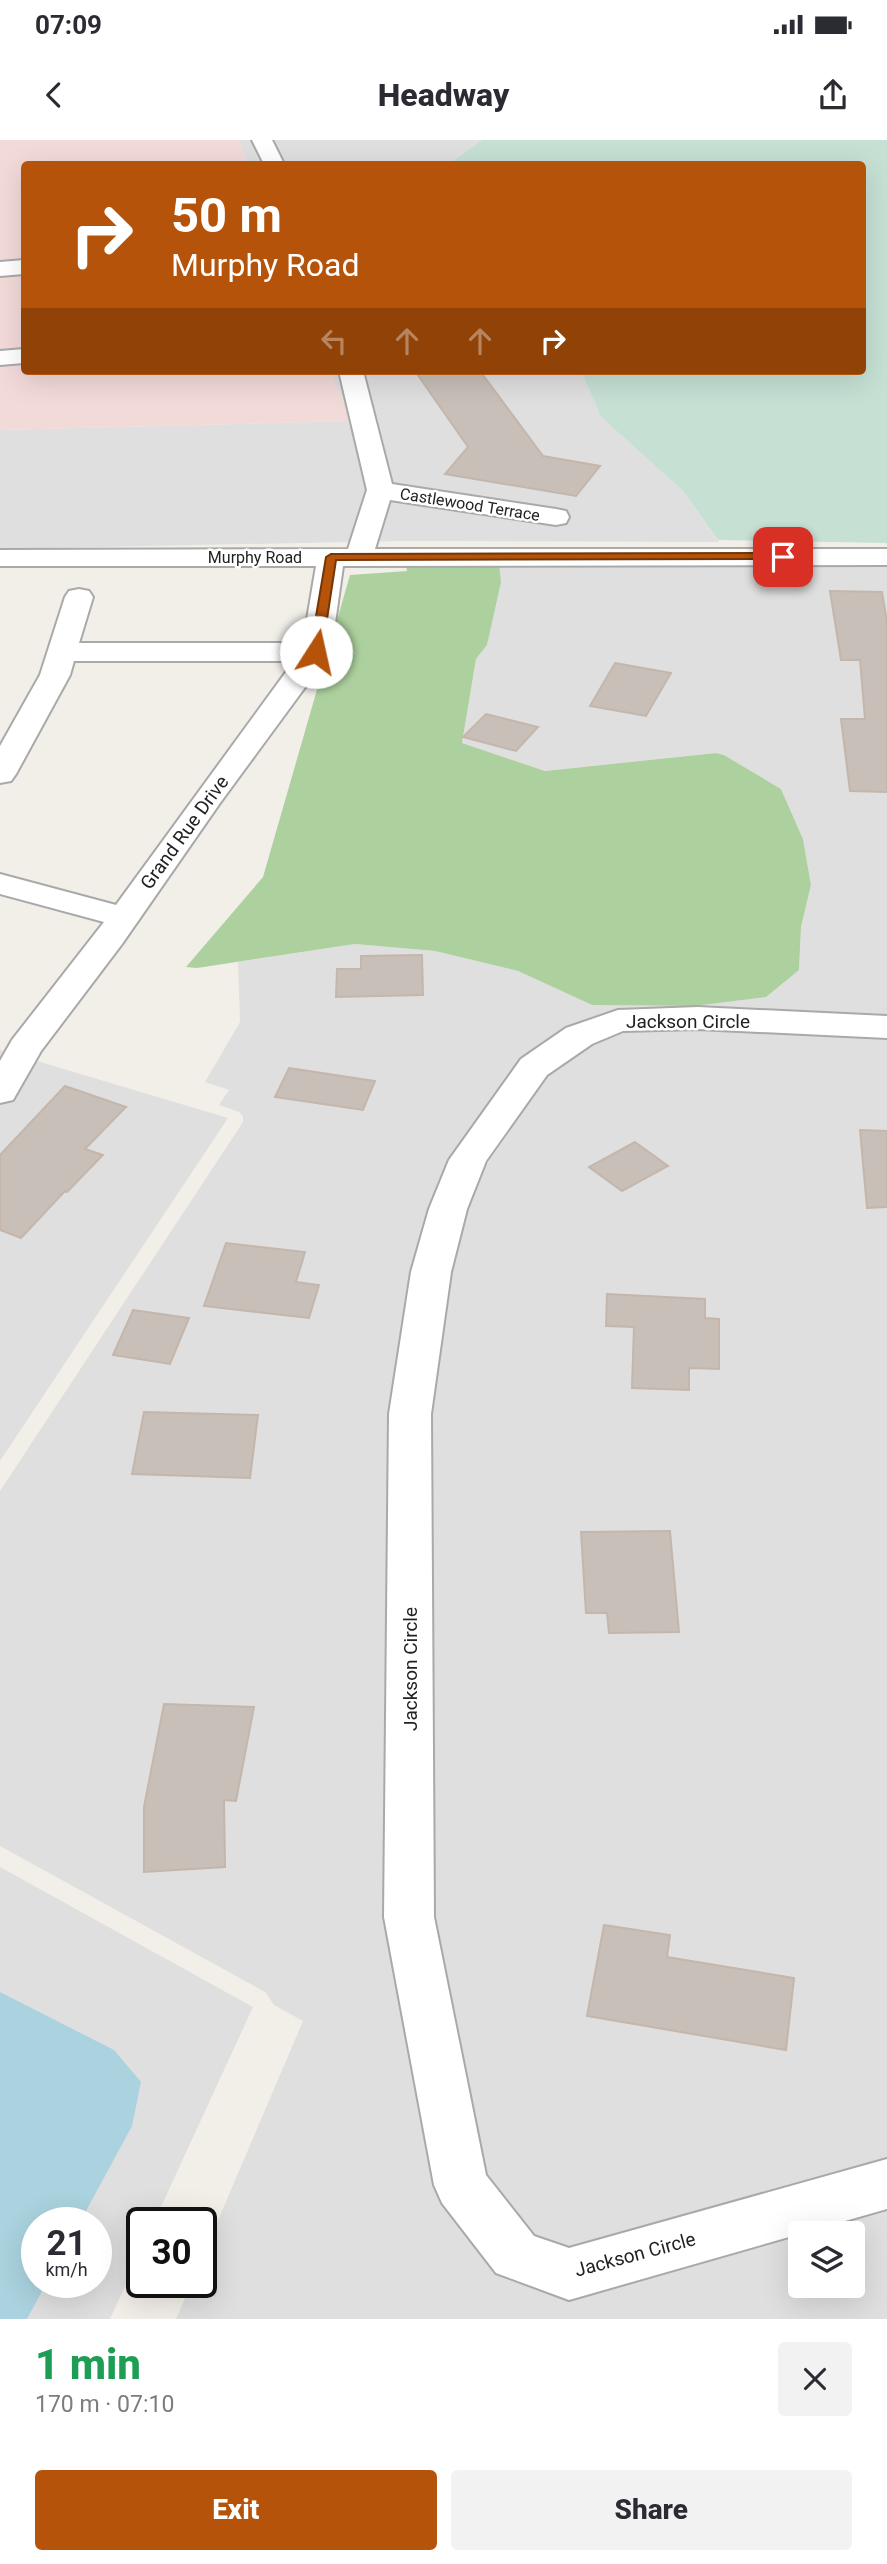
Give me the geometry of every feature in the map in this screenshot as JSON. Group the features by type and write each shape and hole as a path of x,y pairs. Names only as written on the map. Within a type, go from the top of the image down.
{"street":[{"path":"262,140 272,161"},
{"path":"0,269 21,267"},
{"path":"0,358 21,356"},
{"name":"Castlewood Terrace","path":"352,375 380,490 556,517"},
{"name":"Grand Rue Drive","path":"0,1092 13,1044 123,918 316,652 345,557 380,490"},
{"name":"Murphy Road","path":"0,558 887,556"},
{"path":"0,774 55,675 79,597"},
{"path":"62,652 316,652"},
{"path":"0,884 123,918"},
{"name":"Jackson Circle","path":"887,1027 698,1018 618,1021 579,1036 534,1067 468,1160 447,1209 431,1272 410,1414 409,1917 461,2185 515,2255 569,2274 887,2184"}],"shaded area":[{"path":"0,140 239,140 246,161 21,161 21,375 332,375 351,421 0,430"},
{"path":"239,140 482,140 453,161 246,161"},
{"path":"332,375 583,375 601,417 683,491 719,542 399,541 0,549 0,430 350,421"},
{"path":"499,563 887,563 887,1018 652,1009 607,1013 567,1027 517,1063 450,1156 429,1206 411,1270 389,1412 384,1914 434,2187 492,2267 507,2277 561,2296 581,2297 788,2238 788,2298 865,2298 865,2221 848,2221 887,2210 887,2319 176,2319 185,2298 217,2298 217,2223 303,2021 274,2005 265,1992 0,1846 0,1491 243,1122 243,1116 239,1112 219,1105 229,1090 205,1082 240,1022 238,962 355,944 435,951 518,971 592,1005 694,1006 799,970 801,927 811,885 803,839 781,789 724,755 716,753 545,771 462,743 476,659 487,645"},
{"path":"700,1028 887,1037 887,2158 566,2248 531,2236 486,2178 434,1917 430,1416 450,1275 466,1213 487,1164 550,1073 592,1044 627,1030"},
{"path":"0,1050 228,1118 0,1461"},
{"path":"0,1867 253,2007 161,2207 126,2207 126,2284 110,2319 0,2319"}],"green space":[{"path":"482,140 887,140 887,543 718,540 683,491 601,417 583,375 866,375 866,161 453,161"},
{"path":"406,563 499,563 501,582 487,645 476,659 462,743 545,771 716,753 724,755 781,789 803,839 811,885 801,927 799,970 766,997 694,1006 592,1005 518,971 435,951 355,944 197,968 186,967 263,877 350,575 407,571"}],"water":[{"path":"0,1992 114,2050 141,2082 132,2126 88,2207 21,2207 21,2298 38,2298 27,2319 0,2319"}],"building":[{"path":"418,375 483,375 543,456 600,466 576,496 445,474 468,447"},
{"path":"830,591 882,592 887,622 887,792 850,791 841,719 865,719 860,660 841,660"},
{"path":"615,663 671,673 646,716 590,706"},
{"path":"486,714 538,727 516,751 463,737"},
{"path":"422,955 423,995 336,997 337,969 361,969 361,956"},
{"path":"289,1068 375,1081 363,1110 275,1097"},
{"path":"65,1086 126,1107 85,1149 103,1155 21,1238 0,1230 0,1155"},
{"path":"860,1130 887,1131 887,1207 867,1208"},
{"path":"635,1142 668,1166 622,1191 589,1167"},
{"path":"226,1243 305,1252 296,1282 319,1285 309,1318 204,1306"},
{"path":"607,1294 705,1299 705,1318 719,1319 719,1369 689,1368 689,1390 632,1388 634,1327 606,1326"},
{"path":"133,1310 189,1318 170,1364 113,1355"},
{"path":"144,1412 258,1415 250,1478 132,1474"},
{"path":"670,1531 679,1632 609,1633 607,1613 586,1613 581,1532"},
{"path":"164,1704 254,1707 236,1801 224,1800 225,1867 144,1872 144,1807"},
{"path":"604,1925 670,1935 667,1957 794,1978 786,2050 587,2016"}],"route":[{"path":"316,652 331,557 783,557"}]}
